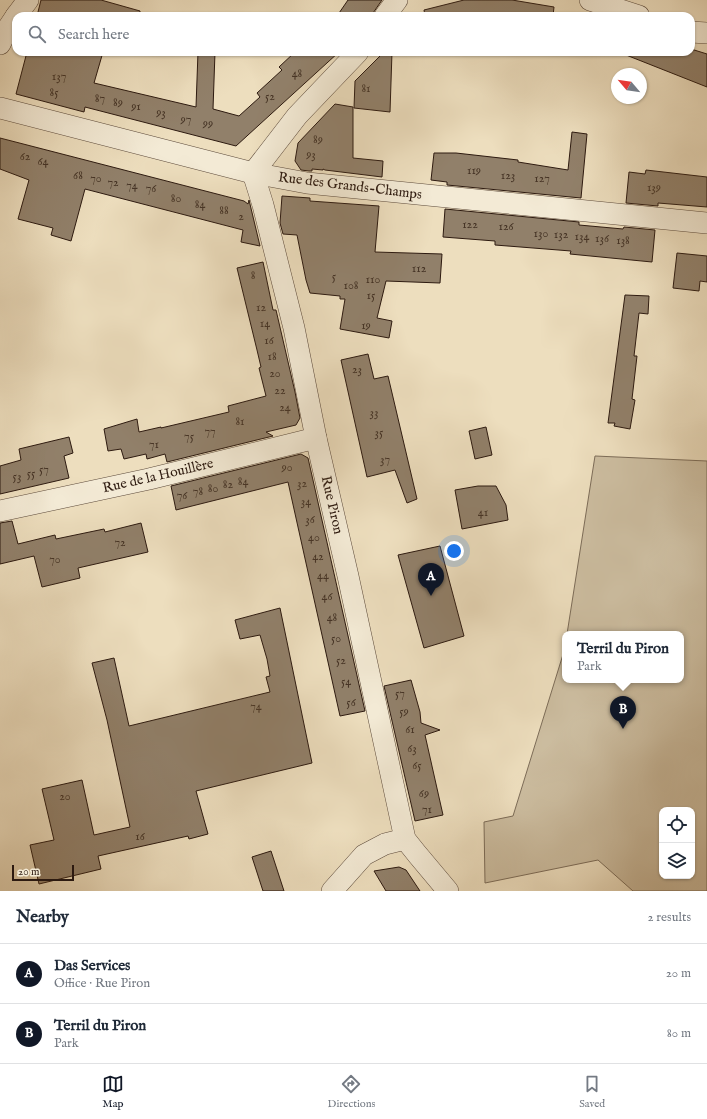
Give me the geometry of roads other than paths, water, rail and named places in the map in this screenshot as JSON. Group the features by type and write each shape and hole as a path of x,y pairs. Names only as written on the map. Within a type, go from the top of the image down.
{"street":[{"path":"19,12 28,0"},
{"path":"388,12 397,0"},
{"path":"590,0 627,12"},
{"path":"0,44 12,22"},
{"path":"695,32 707,33"},
{"path":"253,173 296,116 354,56"},
{"name":"Rue des Grands-Champs","path":"0,108 253,173 306,183 707,223"},
{"name":"Rue Piron","path":"253,173 263,205 294,328 316,438 348,576 405,838"},
{"name":"Rue de la Houillère","path":"0,511 149,479 316,438"},
{"path":"332,891 364,855 385,844 405,838 448,891"}],"place":[{"name":"Das Services","path":"431,596"},
{"name":"Terril du Piron","path":"623,729"}]}
